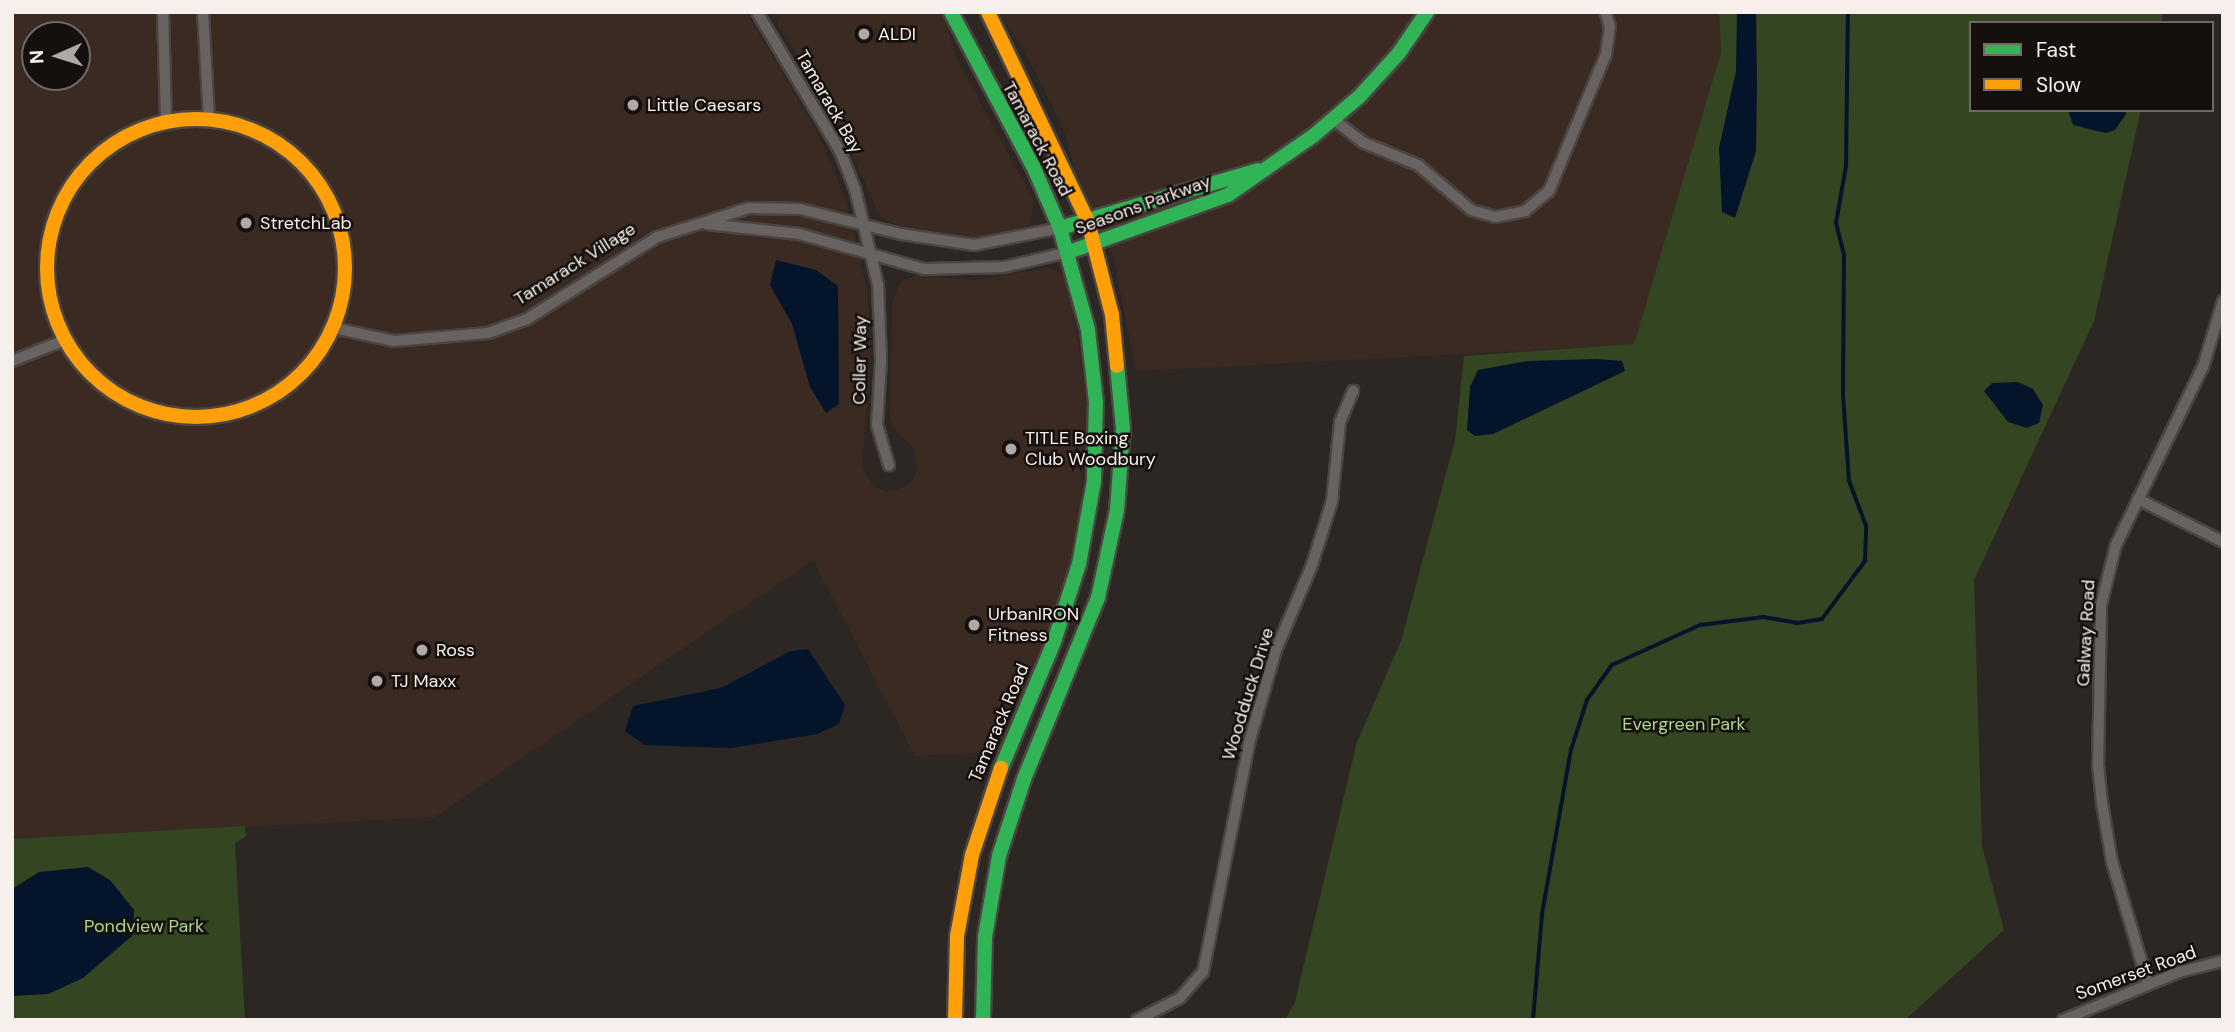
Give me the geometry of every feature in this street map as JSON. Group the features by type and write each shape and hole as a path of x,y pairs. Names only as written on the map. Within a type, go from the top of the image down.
{"street":[{"path":"163,12 166,122"},
{"path":"203,12 209,119"},
{"name":"Tamarack Bay","path":"757,12 840,151 872,253"},
{"name":"Tamarack Road","path":"951,12 1033,166 1069,252 1094,372 1096,456 1091,508 1063,618 978,829 957,936 955,1020"},
{"name":"Tamarack Road","path":"983,1020 985,937 999,856 1024,779 1090,623 1117,510 1124,428 1120,371 1095,246 1087,222 988,12"},
{"name":"Seasons Parkway","path":"1069,252 1095,246 1228,194 1333,119 1379,78 1427,12"},
{"path":"1333,119 1362,142 1418,165 1471,211 1495,217 1525,211 1549,191 1596,79 1609,40 1605,12"},
{"path":"209,119 250,130 288,151 303,165 332,207 344,274 334,328 304,371 286,387 251,406 205,417 161,412 119,396 86,368 65,340 55,315 47,274 51,234 66,193 100,154 141,130 166,122 209,119"},
{"name":"Seasons Parkway","path":"1060,228 1087,222 1224,176 1263,169"},
{"name":"Tamarack Village","path":"334,328 394,341 488,332 527,319 657,237 749,208 772,207 864,223 901,234 974,245 1060,228"},
{"name":"Tamarack Village","path":"699,224 786,231 925,269 960,271 1004,267 1069,252"},
{"name":"Coller Way","path":"872,253 881,324 877,425 889,465"},
{"name":"Galway Road","path":"2148,984 2112,862 2098,765 2101,605 2106,574 2138,499 2203,367 2223,301"},
{"path":"12,361 65,340"},
{"name":"Woodduck Drive","path":"1137,1020 1180,998 1203,972 1248,743 1276,650 1312,565 1332,501 1340,422 1353,391"},
{"path":"2138,499 2223,542"},
{"name":"Somerset Road","path":"2063,1020 2148,984 2223,961"}],"shaded area":[{"path":"12,12 746,12 819,135 846,201 867,290 871,350 862,468 874,487 887,492 901,489 912,481 918,468 914,448 894,429 890,417 892,303 900,282 917,275 977,280 1049,268 1060,272 1070,286 1088,411 1079,524 1052,624 998,752 915,756 813,560 435,817 12,839"},
{"path":"771,12 941,12 958,61 1033,200 1031,224 997,236 963,237 897,225 880,217 837,118"},
{"path":"999,12 1719,12 1721,53 1634,345 1136,371 1113,255 1075,169 1064,129 1027,56"}],"green space":[{"name":"Evergreen Park","path":"1719,12 2163,12 2161,21 1969,21 1969,112 2141,112 2094,321 1974,580 1982,846 2004,930 1905,1020 1285,1020 1295,1002 1357,742 1401,641 1455,440 1464,356 1634,344 1721,53"},
{"name":"Pondview Park","path":"245,826 246,836 235,843 245,1020 12,1020 12,839"}],"water":[{"path":"1737,12 1756,12 1757,83 1756,151 1735,218 1722,212 1719,148 1736,71"},
{"path":"2069,112 2126,114 2115,130 2106,133 2073,125"},
{"path":"776,260 816,270 838,286 839,404 826,413 810,387 792,324 770,285"},
{"path":"1528,361 1622,361 1625,371 1493,434 1475,436 1467,430 1470,387 1478,370"},
{"path":"2018,382 2033,389 2043,405 2039,423 2027,428 2008,422 1984,391 1992,383"},
{"path":"808,649 845,705 839,724 817,734 731,748 645,745 625,731 633,706 721,688 791,651"},
{"path":"88,867 110,880 134,910 133,935 83,978 48,994 12,996 12,889 39,872"}],"waterway":[{"path":"1533,1020 1542,914 1571,750 1587,700 1612,665 1700,625 1764,617 1797,623 1822,619 1865,561 1866,526 1849,481 1843,395 1844,255 1836,223 1846,166 1848,12"}],"traffic: fast":[{"path":"951,12 1033,166 1060,228 1088,330 1096,402 1094,481 1079,564 1054,642 1001,768"},
{"path":"1069,252 1228,195 1313,136 1359,97 1399,53 1427,12"},
{"path":"1060,228 1258,170"},
{"path":"983,1020 985,937 999,856 1024,779 1098,598 1117,510 1123,428 1117,366"}],"traffic: slow":[{"path":"988,12 1088,222 1112,315 1117,366"},
{"path":"196,119 225,122 253,131 279,144 301,163 320,185 333,211 342,239 345,268 342,297 333,325 320,351 301,373 279,392 253,405 225,414 196,417 167,414 139,405 113,392 91,373 72,351 59,325 50,297 47,268 50,239 59,211 72,185 91,163 113,144 139,131 167,122 196,119"},
{"path":"955,1020 957,936 972,855 1001,768"}],"place":[{"name":"ALDI","path":"864,34"},
{"name":"Little Caesars","path":"633,105"},
{"name":"StretchLab","path":"246,223"},
{"name":"TITLE Boxing Club Woodbury","path":"1011,449"},
{"name":"UrbanIRON Fitness","path":"974,625"},
{"name":"Ross","path":"422,650"},
{"name":"TJ Maxx","path":"377,681"}]}
